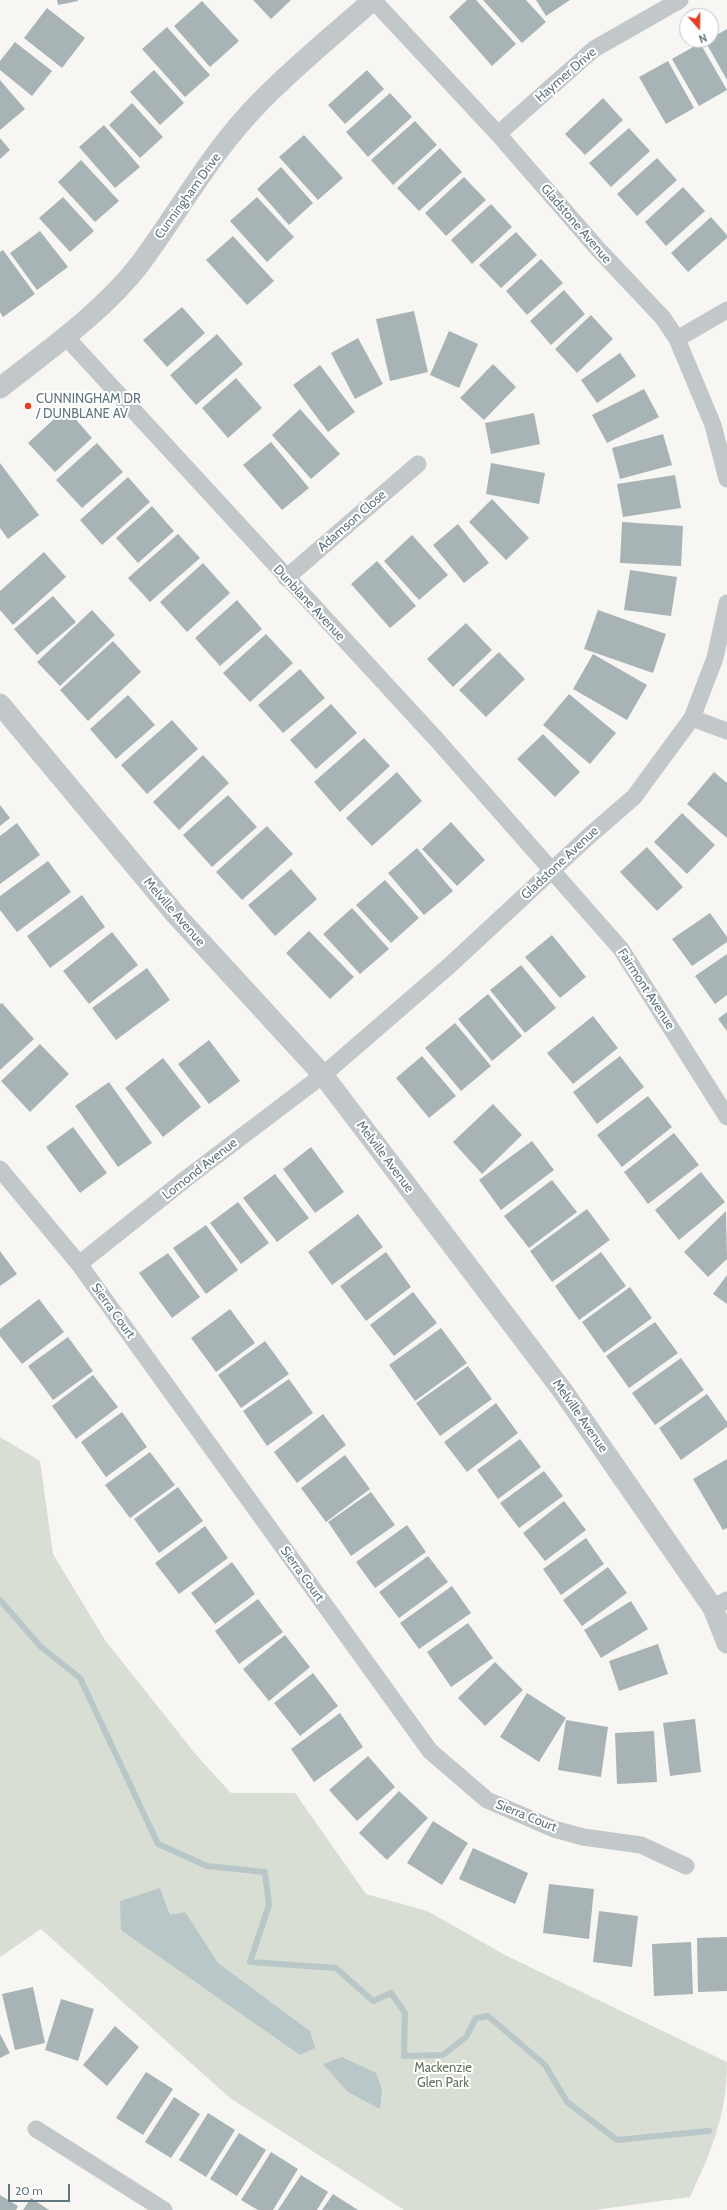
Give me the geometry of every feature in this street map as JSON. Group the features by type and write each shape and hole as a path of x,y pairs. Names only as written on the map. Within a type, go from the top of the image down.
{"street":[{"name":"Gladstone Avenue","path":"373,0 498,134 597,248 663,318 677,339 713,425 727,479"},
{"name":"Cunningham Drive","path":"0,388 65,336 113,294 139,264 225,143 260,101 373,0"},
{"name":"Haymer Drive","path":"498,134 594,49 680,0"},
{"path":"677,339 727,310"},
{"name":"Dunblane Avenue","path":"65,336 286,578 437,740 551,872"},
{"name":"Adamson Close","path":"286,578 418,464"},
{"name":"Gladstone Avenue","path":"323,1075 449,966 589,836 634,797 692,718 714,658 727,603"},
{"name":"Melville Avenue","path":"0,704 176,915 323,1075 562,1390 720,1604 727,1643"},
{"path":"692,718 727,731"},
{"name":"Fairmont Avenue","path":"551,872 621,949 727,1117"},
{"name":"Lomond Avenue","path":"79,1264 193,1173 323,1075"},
{"name":"Sierra Court","path":"0,1169 79,1264 430,1751 487,1800 554,1829 584,1837 641,1845 686,1866"},
{"path":"36,2129 164,2210"}],"green space":[{"name":"Mackenzie Glen Park","path":"0,1437 40,1461 53,1554 105,1640 197,1756 231,1793 295,1793 366,1894 427,1911 507,1956 727,2062 724,2098 717,2131 690,2197 594,2210 404,2210 230,2098 41,1929 0,1957"}],"shaded area":[{"path":"160,1888 170,1915 185,1912 218,1963 310,2031 315,2048 300,2055 121,1930 120,1901"},
{"path":"342,2057 376,2073 382,2090 380,2109 348,2092 323,2064"}],"building":[{"path":"57,0 78,0 78,1 58,5"},
{"path":"253,0 291,0 271,19"},
{"path":"467,0 476,0 516,44 492,66 449,17"},
{"path":"483,0 526,0 546,22 522,43"},
{"path":"536,0 570,0 546,16"},
{"path":"202,1 239,41 210,67 174,26"},
{"path":"47,8 85,38 62,68 24,38"},
{"path":"167,27 210,75 185,97 142,49"},
{"path":"727,29 727,80 709,48 719,48 719,34"},
{"path":"15,42 52,71 32,96 0,70 0,61"},
{"path":"691,48 703,48 727,90 699,106 672,59"},
{"path":"668,61 694,108 666,124 639,77"},
{"path":"154,70 184,103 160,125 130,92"},
{"path":"367,70 384,89 345,124 328,105"},
{"path":"0,80 25,109 0,130"},
{"path":"390,93 412,117 368,157 346,132"},
{"path":"603,98 623,120 585,155 565,134"},
{"path":"132,103 163,137 140,158 109,125"},
{"path":"415,121 437,145 393,185 371,160"},
{"path":"104,125 140,167 115,188 79,147"},
{"path":"629,128 650,151 611,187 589,163"},
{"path":"304,135 343,178 318,200 279,157"},
{"path":"0,138 10,150 0,159"},
{"path":"440,148 462,172 419,211 397,188"},
{"path":"657,158 677,180 637,216 617,194"},
{"path":"81,160 119,201 95,222 58,182"},
{"path":"281,167 313,203 289,225 257,189"},
{"path":"464,177 486,200 446,236 425,213"},
{"path":"683,187 705,211 666,246 645,222"},
{"path":"63,197 94,231 70,252 39,218"},
{"path":"257,197 294,237 267,262 230,221"},
{"path":"491,204 512,227 472,264 451,240"},
{"path":"711,217 727,235 727,238 688,272 671,253"},
{"path":"40,231 68,267 37,290 10,253"},
{"path":"516,232 537,255 501,288 479,265"},
{"path":"233,236 274,281 247,305 206,260"},
{"path":"3,250 35,294 3,317 0,312 0,252"},
{"path":"541,259 563,283 527,315 506,291"},
{"path":"564,290 585,314 551,345 530,321"},
{"path":"182,307 205,333 167,367 143,340"},
{"path":"414,311 428,372 390,381 376,319"},
{"path":"591,315 613,339 577,373 555,349"},
{"path":"449,331 478,344 459,388 430,375"},
{"path":"217,334 243,364 196,405 170,375"},
{"path":"358,338 383,384 355,399 331,353"},
{"path":"620,353 636,376 597,403 581,380"},
{"path":"493,364 516,387 484,420 460,398"},
{"path":"320,365 355,412 328,432 293,385"},
{"path":"236,378 262,408 228,438 202,408"},
{"path":"644,389 659,417 607,443 592,415"},
{"path":"66,408 92,438 55,472 28,443"},
{"path":"300,409 340,454 311,479 272,435"},
{"path":"534,413 540,444 491,454 485,423"},
{"path":"663,434 672,465 620,479 612,448"},
{"path":"271,442 309,488 282,510 243,465"},
{"path":"97,443 123,472 82,508 56,480"},
{"path":"0,463 39,515 8,539 0,528"},
{"path":"491,463 545,473 539,504 486,494"},
{"path":"675,475 681,508 623,517 617,484"},
{"path":"128,477 150,502 102,545 80,520"},
{"path":"492,499 529,538 506,560 469,522"},
{"path":"152,506 174,531 138,563 116,538"},
{"path":"622,522 683,526 681,566 620,563"},
{"path":"458,524 489,563 464,583 433,545"},
{"path":"178,534 200,558 150,602 128,578"},
{"path":"412,535 448,575 419,600 384,561"},
{"path":"44,552 66,577 13,625 0,610 0,591"},
{"path":"377,561 416,606 390,628 351,584"},
{"path":"203,563 230,593 187,632 160,602"},
{"path":"630,570 677,577 671,616 624,610"},
{"path":"53,596 76,622 37,655 14,629"},
{"path":"237,600 262,629 220,666 195,638"},
{"path":"92,610 115,635 60,686 37,662"},
{"path":"598,610 666,634 653,673 584,649"},
{"path":"466,623 492,650 453,687 427,659"},
{"path":"266,634 293,663 250,702 223,673"},
{"path":"113,641 141,672 88,721 60,690"},
{"path":"499,652 525,679 486,717 459,690"},
{"path":"593,654 647,685 627,720 573,689"},
{"path":"300,669 325,698 283,733 258,705"},
{"path":"569,694 616,733 590,764 543,725"},
{"path":"128,695 155,725 116,759 90,729"},
{"path":"331,704 357,733 316,769 290,740"},
{"path":"172,720 198,749 147,794 121,765"},
{"path":"543,734 580,772 555,797 517,759"},
{"path":"364,738 390,766 340,812 314,782"},
{"path":"203,755 229,783 179,830 153,802"},
{"path":"397,772 422,801 372,846 346,818"},
{"path":"714,772 727,783 727,838 687,804"},
{"path":"228,795 257,827 212,867 183,835"},
{"path":"0,805 10,818 0,826"},
{"path":"682,813 715,845 687,874 654,842"},
{"path":"451,822 485,860 457,886 422,849"},
{"path":"17,823 40,855 0,884 0,836"},
{"path":"267,826 293,854 242,900 216,872"},
{"path":"647,847 683,887 657,911 620,872"},
{"path":"417,848 453,891 424,915 388,873"},
{"path":"48,861 71,892 17,932 0,910 0,896"},
{"path":"291,869 317,899 275,936 248,905"},
{"path":"385,880 419,918 391,943 356,905"},
{"path":"82,895 105,927 50,968 27,936"},
{"path":"352,908 389,949 360,974 323,934"},
{"path":"710,913 727,937 727,942 692,966 672,939"},
{"path":"309,931 354,977 330,999 286,953"},
{"path":"112,932 138,965 89,1004 63,971"},
{"path":"552,935 586,977 560,998 525,957"},
{"path":"727,954 727,995 715,1004 695,976"},
{"path":"521,965 556,1008 525,1033 490,990"},
{"path":"147,968 170,1000 116,1040 92,1008"},
{"path":"488,994 522,1036 492,1061 458,1019"},
{"path":"2,1003 34,1039 0,1070 0,1004"},
{"path":"727,1012 727,1031 718,1019"},
{"path":"593,1016 618,1048 573,1084 547,1053"},
{"path":"455,1023 491,1066 461,1091 425,1048"},
{"path":"209,1040 240,1081 209,1104 178,1064"},
{"path":"40,1044 69,1074 30,1112 1,1081"},
{"path":"422,1056 456,1096 429,1118 396,1078"},
{"path":"620,1056 644,1087 597,1124 573,1092"},
{"path":"163,1058 201,1107 163,1137 125,1088"},
{"path":"109,1082 152,1143 118,1167 75,1106"},
{"path":"648,1096 672,1127 622,1167 597,1135"},
{"path":"493,1104 522,1135 482,1174 453,1142"},
{"path":"73,1127 107,1173 80,1193 46,1147"},
{"path":"674,1133 699,1165 648,1204 624,1172"},
{"path":"532,1141 554,1170 501,1210 479,1180"},
{"path":"311,1147 344,1192 315,1213 283,1169"},
{"path":"701,1172 725,1202 679,1240 655,1210"},
{"path":"275,1174 309,1218 277,1242 243,1198"},
{"path":"552,1180 577,1212 529,1248 504,1216"},
{"path":"238,1202 269,1243 241,1264 210,1223"},
{"path":"587,1209 610,1240 552,1282 530,1251"},
{"path":"726,1211 727,1259 708,1277 684,1252"},
{"path":"358,1214 383,1247 332,1285 308,1252"},
{"path":"206,1225 238,1270 206,1294 173,1248"},
{"path":"0,1251 17,1274 0,1286"},
{"path":"386,1252 411,1287 366,1321 340,1286"},
{"path":"601,1252 626,1286 579,1320 555,1286"},
{"path":"168,1253 200,1297 172,1318 139,1273"},
{"path":"727,1275 727,1304 713,1294"},
{"path":"630,1287 652,1318 604,1353 582,1322"},
{"path":"413,1292 437,1323 394,1356 370,1325"},
{"path":"39,1299 64,1332 22,1364 0,1336 0,1329"},
{"path":"230,1309 255,1343 216,1372 191,1338"},
{"path":"655,1322 678,1353 629,1388 606,1356"},
{"path":"441,1328 467,1363 415,1401 389,1365"},
{"path":"68,1337 93,1371 53,1400 28,1366"},
{"path":"265,1341 289,1374 241,1408 218,1375"},
{"path":"681,1358 704,1390 655,1425 632,1393"},
{"path":"468,1366 492,1399 440,1436 416,1403"},
{"path":"93,1375 118,1407 76,1439 52,1406"},
{"path":"289,1379 313,1413 267,1446 243,1411"},
{"path":"707,1394 727,1422 727,1427 681,1460 659,1428"},
{"path":"496,1403 518,1433 467,1472 444,1442"},
{"path":"122,1412 147,1447 106,1477 81,1442"},
{"path":"323,1414 346,1445 297,1483 274,1452"},
{"path":"520,1439 541,1467 498,1499 477,1470"},
{"path":"150,1452 175,1485 130,1518 105,1485"},
{"path":"345,1455 370,1489 326,1522 301,1488"},
{"path":"727,1459 727,1528 723,1530 693,1479"},
{"path":"544,1471 563,1496 519,1528 500,1503"},
{"path":"178,1487 203,1521 159,1553 134,1519"},
{"path":"371,1492 395,1525 351,1556 328,1522"},
{"path":"564,1501 586,1530 545,1561 523,1533"},
{"path":"407,1525 426,1552 375,1588 356,1562"},
{"path":"205,1526 228,1558 179,1594 155,1563"},
{"path":"586,1538 604,1564 561,1595 543,1569"},
{"path":"428,1556 448,1582 399,1618 379,1592"},
{"path":"232,1562 255,1594 215,1624 191,1593"},
{"path":"608,1567 627,1593 582,1626 563,1600"},
{"path":"452,1586 471,1613 419,1649 400,1623"},
{"path":"258,1599 283,1632 239,1664 215,1631"},
{"path":"631,1601 648,1629 601,1658 584,1630"},
{"path":"468,1623 493,1658 451,1687 427,1652"},
{"path":"285,1635 310,1667 269,1701 243,1669"},
{"path":"658,1644 668,1674 619,1691 609,1661"},
{"path":"495,1662 523,1690 485,1726 458,1698"},
{"path":"313,1673 338,1706 300,1736 274,1703"},
{"path":"527,1693 566,1718 539,1762 500,1737"},
{"path":"340,1713 363,1747 314,1782 291,1749"},
{"path":"695,1719 701,1772 670,1776 663,1723"},
{"path":"566,1720 608,1727 601,1777 558,1770"},
{"path":"654,1731 657,1782 617,1784 615,1733"},
{"path":"368,1756 395,1787 357,1821 329,1790"},
{"path":"399,1791 428,1818 387,1860 359,1833"},
{"path":"433,1821 468,1843 442,1885 407,1863"},
{"path":"473,1848 528,1873 515,1904 459,1879"},
{"path":"549,1884 594,1889 589,1939 543,1933"},
{"path":"599,1911 638,1916 632,1967 593,1962"},
{"path":"727,1937 727,1991 698,1992 697,1938"},
{"path":"691,1942 693,1994 654,1996 652,1944"},
{"path":"33,1987 45,2043 15,2050 2,1994"},
{"path":"61,1999 94,2009 78,2061 45,2050"},
{"path":"115,2026 139,2047 107,2086 83,2065"},
{"path":"0,2034 10,2053 0,2058"},
{"path":"146,2072 173,2089 143,2135 116,2118"},
{"path":"174,2097 200,2114 171,2158 145,2142"},
{"path":"208,2113 235,2130 206,2177 179,2160"},
{"path":"239,2133 266,2150 237,2196 210,2179"},
{"path":"271,2152 298,2169 273,2210 258,2210 241,2200"},
{"path":"301,2175 328,2192 317,2210 278,2210"},
{"path":"333,2194 358,2210 322,2210"},
{"path":"0,2195 18,2206 16,2210 0,2210"},
{"path":"31,2198 49,2210 23,2210"}],"waterway":[{"path":"0,1600 40,1646 80,1678 158,1844 207,1866 265,1872 269,1905 250,1962 336,1968 373,2001 391,1993 405,2013 404,2056 443,2055 466,2037 476,2018 488,2016 545,2065 567,2102 617,2140 709,2131"}],"place":[{"name":"CUNNINGHAM DR / DUNBLANE AV","path":"28,406"}]}
